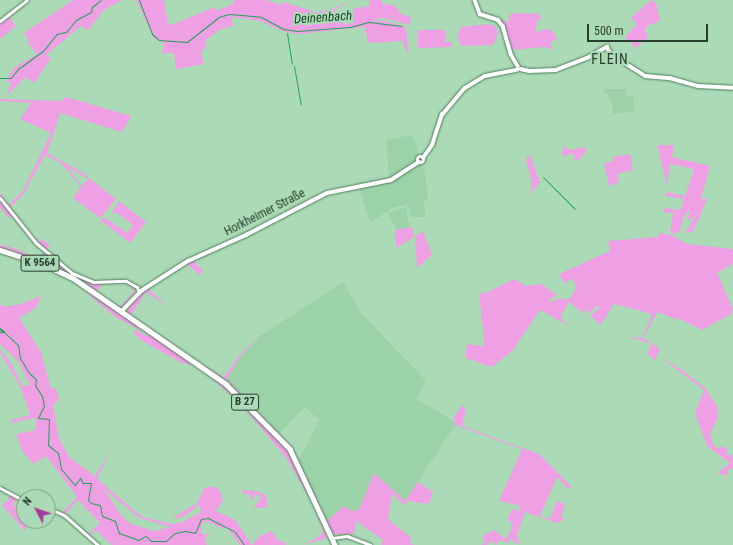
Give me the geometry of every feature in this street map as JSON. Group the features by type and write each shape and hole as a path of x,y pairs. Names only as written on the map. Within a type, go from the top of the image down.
{"main road":[{"path":"475,0 478,12 498,20 503,26 508,47 519,68 530,72 556,70 606,50 645,76 670,78 698,86 733,88"},
{"name":"Horkheimer Straße","path":"120,313 138,293 188,261 257,229 327,193 389,180 419,162 420,158 423,158 432,146 442,115 465,88 485,76 519,68"},
{"name":"K 9564","path":"0,250 43,264 73,278 94,294"},
{"name":"B 27","path":"94,294 130,320 219,378 282,439 293,455 335,545"},
{"name":"Horkheimer Straße","path":"120,313 125,310 129,303"},
{"path":"125,310 130,320"}],"street":[{"path":"0,21 27,0"},
{"path":"0,198 36,243 72,273 93,282 120,280 133,284 137,288 138,293"},
{"path":"133,284 138,293"},
{"path":"137,288 145,288"},
{"path":"0,488 16,497"},
{"path":"56,510 64,515 98,545"},
{"path":"332,538 347,536 370,545"}],"shaded area":[{"path":"73,0 122,0 104,10 88,30 81,26 46,55 51,58 34,83 26,77 7,95 11,82 5,81 15,67 37,54 27,43 29,41 24,33"},
{"path":"136,0 164,0 168,23 172,25 214,7 216,11 233,4 234,0 266,0 282,5 283,2 313,11 313,13 333,9 351,0 335,10 335,14 342,15 343,24 353,23 353,9 370,6 369,0 382,0 382,3 395,6 400,12 398,13 411,17 409,25 392,20 394,11 391,20 383,18 371,20 386,21 406,27 408,53 406,53 403,41 368,43 365,27 300,34 285,32 260,21 232,17 233,26 219,30 205,41 205,48 201,52 204,64 176,69 174,53 162,53 164,43 154,39"},
{"path":"651,0 656,3 660,21 647,26 645,30 648,38 635,48 625,37 637,24 631,18"},
{"path":"511,13 540,14 541,19 537,19 536,32 548,29 554,33 557,39 550,43 553,50 545,47 511,50 499,19 508,22"},
{"path":"9,16 16,26 0,39 0,22"},
{"path":"488,24 495,26 498,33 493,45 461,46 457,37 461,27"},
{"path":"418,30 445,30 445,42 451,42 452,47 418,48"},
{"path":"604,89 626,89 626,96 633,96 635,111 613,114 612,103 607,93 604,93"},
{"path":"66,97 131,116 122,132 60,113 47,153 88,176 87,178 67,167 82,186 89,178 116,199 100,218 73,198 81,187 61,163 45,155 22,196 10,207 38,243 42,239 50,245 44,252 12,216 9,218 0,208 0,193 8,205 22,192 51,133 20,119 31,103 0,101 0,99 61,101"},
{"path":"412,135 425,172 428,200 423,202 426,217 411,217 408,204 392,208 370,223 359,187 388,182 390,188 386,140"},
{"path":"657,145 674,145 672,157 710,166 701,198 707,199 693,232 685,233 695,216 687,221 690,209 684,216 680,232 674,234 670,232 673,213 663,212 664,208 680,210 684,199 665,196 666,192 685,196 694,169 670,164 667,186"},
{"path":"565,146 569,150 585,147 586,151 580,159 574,161 575,156 569,153 566,157 561,153"},
{"path":"630,154 633,170 617,174 619,182 617,180 617,183 609,186 604,163 613,161 614,164 613,157"},
{"path":"528,155 531,157 540,183 523,200 530,192 532,183 526,160"},
{"path":"119,201 146,222 130,243 103,222 98,225 104,217 127,233 133,225 116,212 114,215 112,212"},
{"path":"406,207 410,228 396,230 388,213"},
{"path":"412,227 414,237 396,248 395,230"},
{"path":"423,231 432,255 417,268 415,236"},
{"path":"660,233 671,235 687,244 733,249 733,264 717,273 733,309 731,314 702,330 678,318 675,323 676,319 657,312 643,338 660,349 655,360 647,354 651,344 630,337 642,338 652,314 614,304 601,325 590,316 600,307 598,305 589,313 585,309 583,313 569,302 561,315 562,320 569,326 540,310 513,350 492,367 465,358 467,344 483,346 484,340 479,293 485,293 515,279 525,286 541,284 557,295 549,300 550,302 557,299 570,299 576,288 573,279 564,283 559,274 610,251 608,241 657,237"},
{"path":"0,245 6,246 6,250 8,246 38,258 45,253 73,275 87,282 113,282 103,284 96,292 113,304 121,306 134,291 128,284 114,282 126,282 136,291 119,310 72,276 44,263 0,249"},
{"path":"194,261 203,271 200,275 187,264 148,288 167,306 146,292 131,315 150,329 127,313 127,308 143,291 185,264"},
{"path":"343,282 362,314 426,381 416,399 454,421 455,425 405,501 374,473 359,510 351,511 344,506 326,521 298,462 319,420 305,407 279,434 224,381 239,358 260,336"},
{"path":"84,287 147,332 147,334 115,317 89,295"},
{"path":"41,296 37,307 19,318 41,352 51,389 56,388 59,400 53,404 59,439 70,458 95,476 111,450 97,479 142,517 173,524 182,522 201,512 199,505 185,516 175,519 174,517 197,503 204,488 214,486 220,491 223,501 216,511 235,520 252,545 240,545 227,528 221,528 206,521 202,524 201,534 210,534 205,538 207,545 112,545 95,530 89,536 87,535 100,523 78,500 64,515 62,513 77,497 46,456 34,464 22,451 16,434 36,430 35,418 12,423 11,420 30,415 20,386 0,353 0,350 10,361 22,386 30,385 18,361 0,344 0,304 4,307 21,304","holes":["104,489 139,518 171,527 154,531 131,524 122,517"]},
{"path":"135,330 146,336 151,334 219,379 289,450 312,503 287,459 239,402 197,366 182,363 144,342 133,333"},
{"path":"259,336 241,355 227,379 290,445 325,518 293,453 225,379 186,354 224,377 240,354"},
{"path":"660,357 682,370 705,388 717,406 718,417 710,434 713,444 718,449 721,446 728,450 726,453 731,456 733,454 733,467 728,470 727,476 717,473 730,463 707,446 695,413 704,390"},
{"path":"462,405 466,410 462,426 539,454 572,487 567,488 557,477 540,516 550,519 557,501 565,504 561,518 567,518 557,523 525,512 517,536 520,545 510,539 508,543 500,540 496,545 491,541 487,545 481,545 485,542 482,536 494,530 506,539 511,530 511,522 507,520 512,509 521,511 518,505 499,501 522,449 455,425 454,417"},
{"path":"374,473 405,501 418,482 433,492 429,504 407,501 404,505 392,494 388,519 411,538 410,543 415,545 381,545 383,540 356,521 354,534 336,534 331,532 326,521 345,506 351,511 359,510"},
{"path":"242,490 260,492 266,496 268,507 256,508 254,505 260,501 260,496 255,494 252,501 249,494 244,494 244,499"},
{"path":"8,495 16,498 16,501 13,504 16,508 16,521 2,505 9,499"},
{"path":"315,510 327,538 302,545 320,536 323,531"},
{"path":"271,531 279,541 285,542 286,545 252,545 260,536"}],"waterway":[{"name":"Deinenbach","path":"0,78 11,78 18,69 43,51 57,34 66,32 76,20 91,12 92,7 101,0"},
{"name":"Deinenbach","path":"139,0 152,34 159,40 187,42 219,17 229,14 261,17 284,29 297,31 350,27 369,22 402,26"},
{"path":"287,33 292,64"},
{"path":"294,66 301,104"},
{"path":"543,177 575,209"},
{"path":"0,329 4,332"},
{"path":"0,332 4,332 18,345 20,358 29,373 36,379 35,385 42,396 44,406 38,418 49,419 48,445 58,453 61,469 75,485 80,478 83,483 91,483 88,500 91,503 100,505 102,516 115,521 119,533 138,540 146,536 151,541 166,541 175,533 185,531 195,533 201,519 208,518 235,532 244,545"}],"district":[{"name":"FLEIN","path":"610,59"}]}
